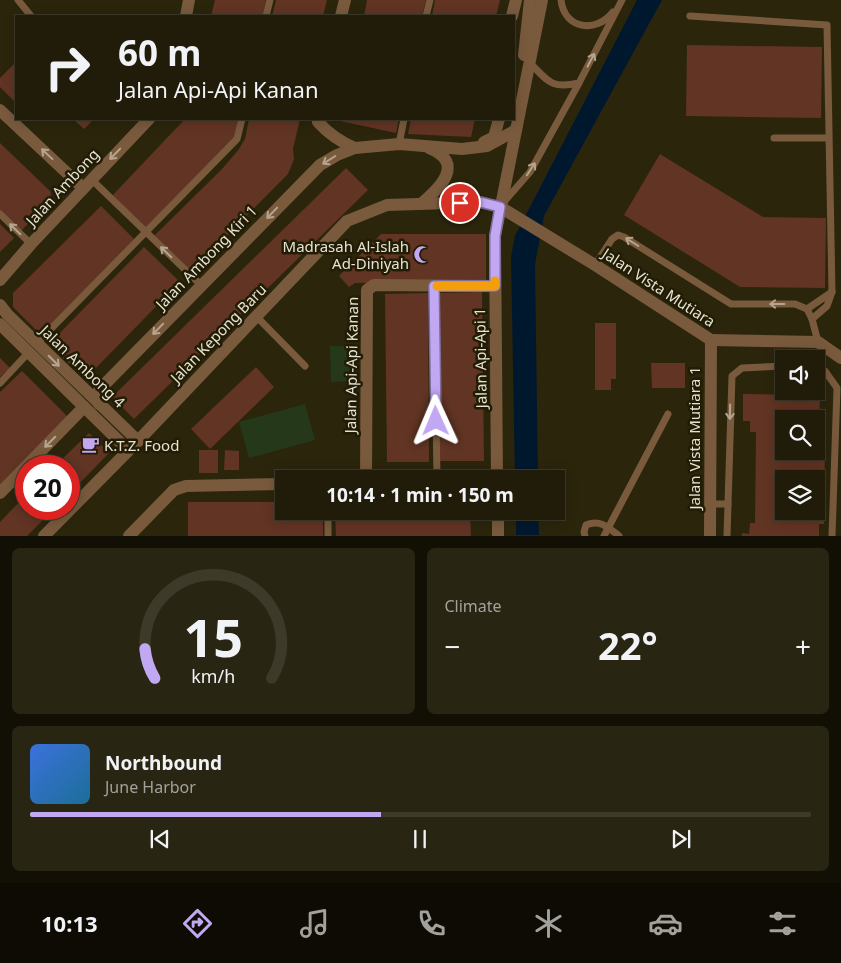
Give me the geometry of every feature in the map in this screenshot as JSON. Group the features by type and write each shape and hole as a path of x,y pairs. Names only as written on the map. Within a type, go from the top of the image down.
{"street":[{"path":"186,15 189,0"},
{"path":"342,15 345,0"},
{"path":"512,15 516,0"},
{"path":"516,130 530,0"},
{"path":"516,130 542,0"},
{"path":"0,110 87,184"},
{"name":"Jalan Ambong","path":"0,279 148,120"},
{"path":"319,120 318,122 329,133 341,142 355,148"},
{"path":"462,149 484,142 494,136 499,120"},
{"name":"Jalan Ambong Kiri 1","path":"99,404 96,396 100,389 320,165 337,155 355,148 399,144 462,149 487,146 516,130"},
{"name":"Jalan Api-Api 1","path":"497,470 495,236 516,130"},
{"path":"421,204 438,190 446,177 448,165 439,152 425,146"},
{"name":"Jalan Kepong Baru","path":"44,536 138,441 347,221 387,205 480,202 500,207"},
{"name":"Jalan Vista Mutiara","path":"500,207 595,265 711,340 818,342"},
{"name":"Jalan Api-Api Kanan","path":"366,470 367,290 374,286 495,286"},
{"name":"Jalan Ambong 4","path":"2,314 84,407 128,450"},
{"name":"Jalan Vista Mutiara 1","path":"710,536 711,340"},
{"path":"818,342 841,358"},
{"name":"Jalan Ambong 4","path":"33,348 99,404 138,441"},
{"path":"0,493 84,407"},
{"path":"129,536 174,490 186,486 275,484"},
{"path":"498,520 498,536"}],"lane":[{"path":"18,0 30,15"},
{"path":"266,15 270,0"},
{"path":"426,15 430,0"},
{"path":"561,0 562,10 572,22 586,26 598,25 608,18 622,0"},
{"path":"500,207 530,172 622,0"},
{"path":"690,16 827,25 832,292 827,306 812,319"},
{"path":"530,62 550,82 564,86 579,82"},
{"path":"0,383 237,139 242,120"},
{"path":"399,144 404,120"},
{"path":"774,138 828,138"},
{"path":"87,184 146,232 202,286"},
{"path":"0,214 31,244"},
{"path":"595,265 612,239 618,235 624,237 731,304 795,304 806,309 812,319 818,342"},
{"path":"434,286 437,470"},
{"path":"806,309 832,292"},
{"path":"256,316 305,366"},
{"path":"727,536 732,376 742,368 775,366"},
{"path":"825,371 836,388 832,536"},
{"path":"604,536 668,414"},
{"path":"710,504 728,504"},
{"path":"328,520 328,536"},
{"path":"584,536 586,525 593,522 602,523 619,536"}],"green space":[{"path":"330,346 352,346 353,381 331,382"},
{"path":"305,404 315,440 249,458 239,422"}],"water":[{"path":"637,0 662,0 544,216 535,264 538,470 515,470 511,257 515,236"},
{"path":"516,520 538,520 539,535 516,535"}],"building":[{"path":"215,0 266,0 263,15 211,15"},
{"path":"276,0 327,0 323,15 272,15"},
{"path":"367,0 426,0 422,15 364,15"},
{"path":"435,0 500,0 496,15 432,15"},
{"path":"687,45 822,47 821,118 686,116"},
{"path":"15,63 15,102 0,87 0,78"},
{"path":"74,120 93,120 84,129"},
{"path":"184,120 239,120 235,138 147,231 111,197"},
{"path":"249,120 300,120 293,149 294,159 288,174 191,272 154,236 223,168 245,139"},
{"path":"340,120 399,120 396,133"},
{"path":"411,120 475,120 471,137 408,134"},
{"path":"0,143 51,192 50,201 21,231 0,211"},
{"path":"660,154 763,217 826,218 825,288 740,287 624,215"},
{"path":"346,168 368,190 134,419 112,397"},
{"path":"101,206 137,242 42,336 13,307 13,293"},
{"path":"0,224 14,238 0,252"},
{"name":"Madrasah Al-Islah Ad-Diniyah","path":"381,234 486,234 486,281 355,283 349,287 339,276"},
{"path":"144,247 180,282 93,371 80,374 49,344"},
{"path":"482,292 484,461 440,461 438,293"},
{"path":"428,293 429,462 387,462 385,294"},
{"path":"595,323 616,323 616,379 611,379 611,390 595,390"},
{"path":"0,358 10,368 0,377"},
{"path":"651,363 685,363 685,388 652,388"},
{"path":"256,367 274,387 210,449 191,429"},
{"path":"22,371 69,418 32,455 15,455 15,472 0,487 0,392"},
{"path":"743,394 775,394 775,400 820,400 820,410 775,410 775,460 825,460 825,470 775,470 775,520 824,520 824,524 819,524 819,536 742,536 742,533 749,534 750,523 755,523 756,432 750,432 750,421 743,421"},
{"path":"89,433 109,453 80,483 80,455 66,455"},
{"path":"199,450 218,450 218,473 199,473"},
{"path":"225,450 239,451 239,470 224,470"},
{"path":"188,502 275,502 275,520 323,520 323,536 188,536"},
{"path":"15,506 15,520 43,520 27,536 0,536 0,522"},
{"path":"335,520 470,520 471,536 336,536"}],"slow traffic":[{"path":"437,286 495,286 495,281"}],"place":[{"name":"Madrasah Al-Islah Ad-Diniyah","path":"423,255"},
{"name":"K.T.Z. Food","path":"90,445"}],"route":[{"path":"436,421 434,286 495,286 495,236 500,207 480,202 460,203"}]}
